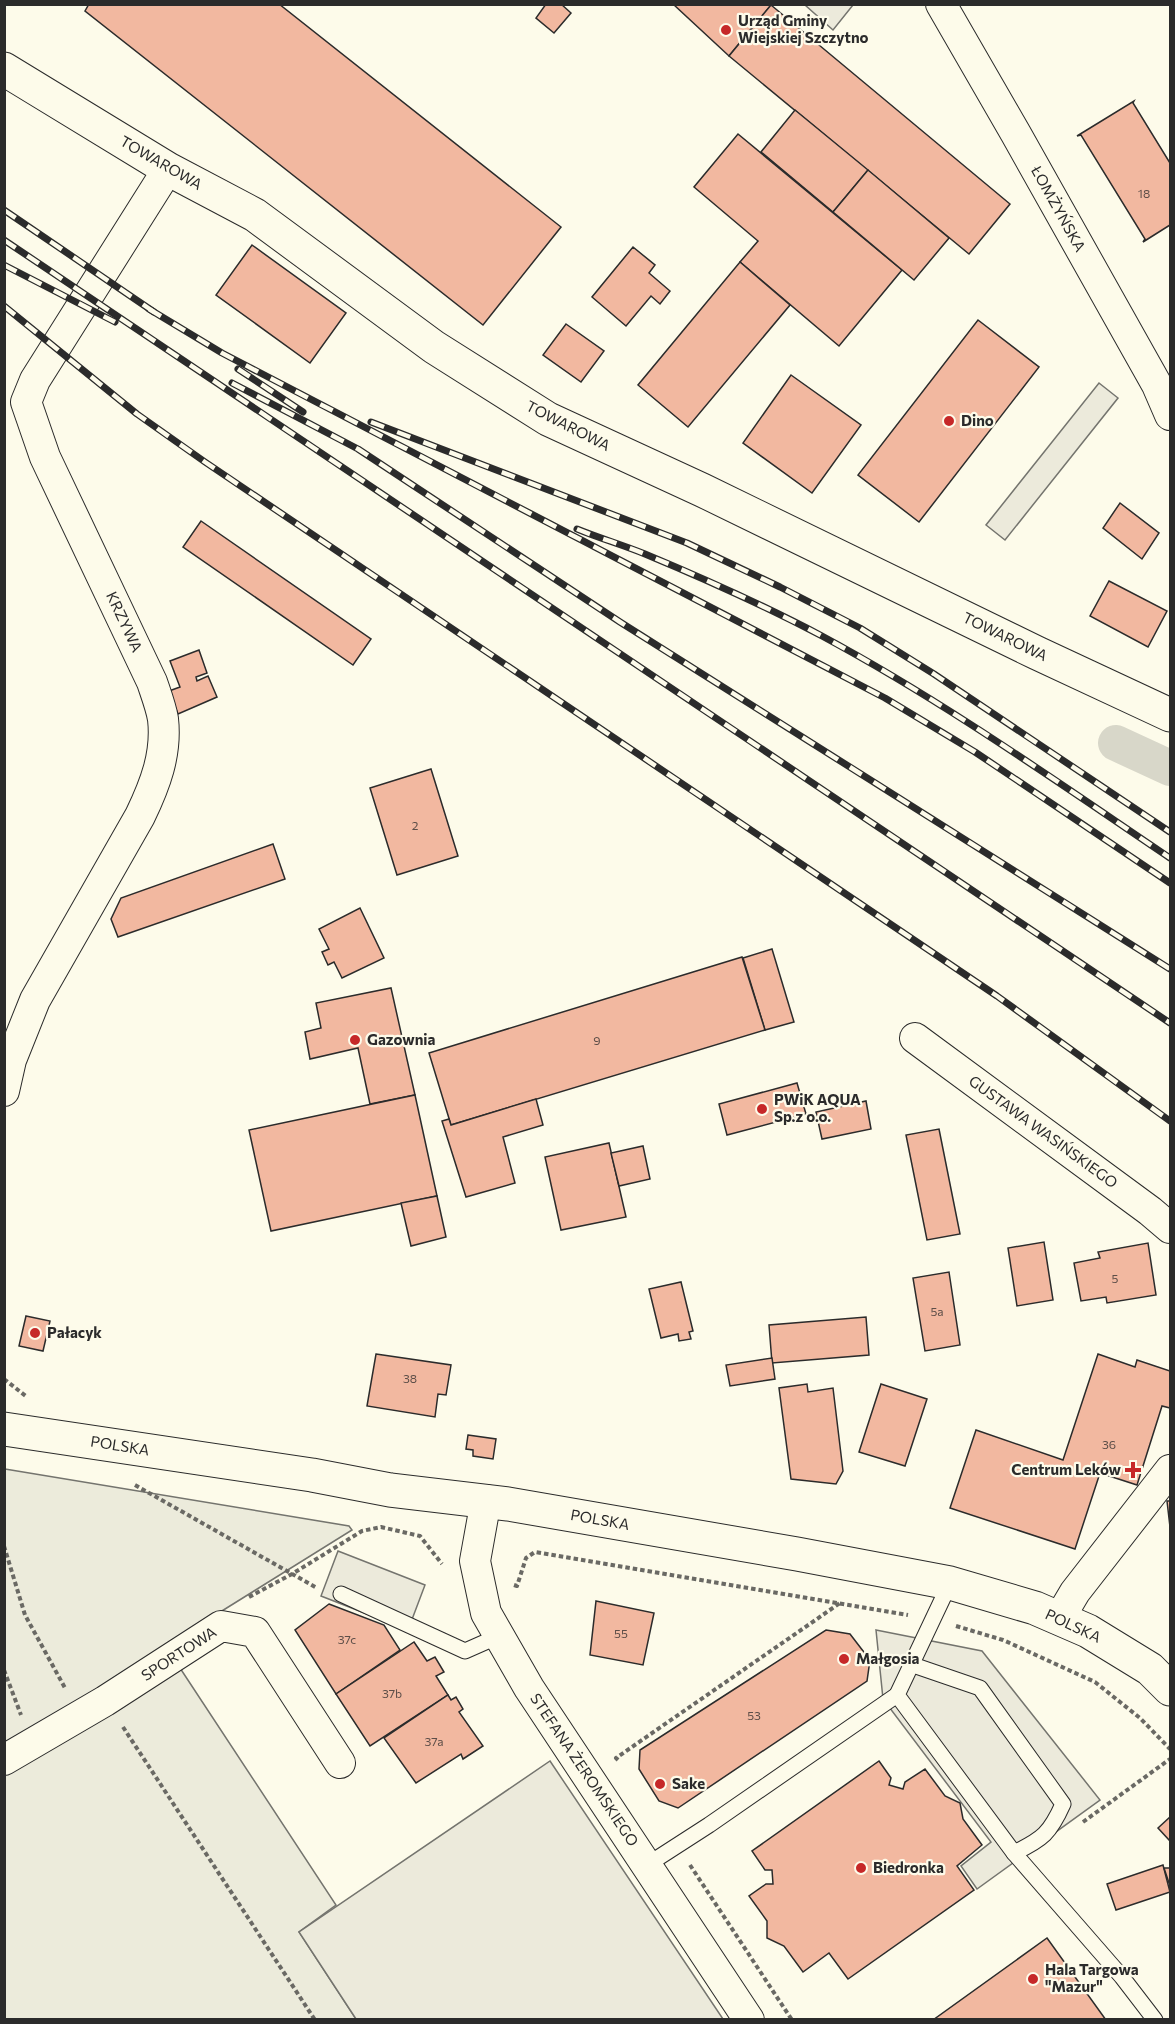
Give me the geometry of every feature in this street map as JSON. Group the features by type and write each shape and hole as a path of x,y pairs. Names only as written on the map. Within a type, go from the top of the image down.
{"street":[{"name":"ŁOMŻYŃSKA","path":"941,4 1151,375 1170,415"},
{"name":"TOWAROWA","path":"6,72 168,169 255,215 434,346 548,419 702,490 1170,715"},
{"name":"KRZYWA","path":"4,1091 11,1060 35,1000 140,816 155,785 163,754 163,719 152,682 45,457 26,402 35,380 168,169"},
{"name":"GUSTAWA WASIŃSKIEGO","path":"915,1038 1170,1228"},
{"name":"POLSKA","path":"4,1429 312,1475 390,1490 486,1500 950,1583 1035,1608 1088,1631 1150,1669 1170,1689"},
{"path":"1059,1619 1075,1592 1170,1470"},
{"name":"STEFANA ŻEROMSKIEGO","path":"486,1500 475,1561 486,1613 529,1688 749,2019"},
{"name":"SPORTOWA","path":"4,1760 105,1701 221,1626 255,1632 340,1763"}],"lane":[{"path":"647,1865 897,1695 950,1583"},
{"path":"341,1594 465,1652 499,1636"},
{"path":"913,1665 980,1688 1063,1804 1052,1827 1033,1844 1014,1853"},
{"path":"897,1695 1014,1853 1122,1977 1155,2019"}],"path":[{"path":"132,1483 319,1589 341,1594"},
{"path":"4,1546 25,1615 67,1693"},
{"path":"517,1586 526,1558 535,1552 933,1619 1003,1640 1095,1682 1140,1718 1170,1749"},
{"path":"623,1768 616,1758 840,1603"},
{"path":"4,1670 22,1717"},
{"path":"105,1701 315,2019"},
{"path":"1052,1827 1064,1827 1083,1822 1170,1759"},
{"path":"677,1846 792,2019"}],"shaded area":[{"path":"805,5 853,5 833,30"},
{"path":"1099,383 1118,398 1005,540 986,525"},
{"path":"5,1469 349,1526 352,1530 5,1746"},
{"path":"338,1551 425,1585 408,1630 321,1596"},
{"path":"876,1630 982,1651 1100,1800 977,1889 961,1866 991,1842 883,1699"},
{"path":"180,1668 336,1905 299,1932 356,2019 5,2019 4,1769"},
{"path":"550,1761 723,2019 356,2019 299,1932"}],"building":[{"path":"89,4 279,4 561,227 483,325 85,11"},
{"path":"546,4 561,4 571,13 554,33 536,18"},
{"name":"Urząd Gminy Wiejskiej Szczytno","path":"673,4 770,4 771,5 729,56"},
{"path":"771,5 1010,204 969,254 729,56"},
{"path":"1134,101 1133,103 1170,163 1170,225 1143,242 1145,239 1081,135 1077,136"},
{"path":"795,110 868,170 833,212 761,152"},
{"path":"738,134 902,270 839,346 740,262 758,241 694,187"},
{"path":"868,170 949,238 914,280 833,212"},
{"path":"252,245 346,313 310,363 216,295"},
{"path":"633,247 655,265 649,273 670,291 660,304 651,296 626,326 592,297"},
{"path":"740,262 790,305 688,427 638,385"},
{"name":"Dino","path":"978,320 1039,367 919,522 858,475"},
{"path":"566,324 604,351 581,382 543,355"},
{"path":"791,375 861,425 812,493 743,443"},
{"path":"1120,503 1159,533 1142,559 1103,528"},
{"path":"201,521 371,639 353,665 183,547"},
{"path":"1109,581 1167,611 1148,647 1090,616"},
{"path":"199,650 207,673 196,677 197,681 208,676 217,697 178,714 169,691 180,687 170,661"},
{"path":"431,769 458,856 397,875 370,788"},
{"path":"273,844 285,879 118,937 111,919 121,898"},
{"path":"360,908 384,958 342,978 334,962 328,965 322,952 329,949 319,929"},
{"path":"772,949 794,1022 765,1030 743,958"},
{"path":"742,957 765,1030 451,1125 429,1053"},
{"name":"Gazownia","path":"391,988 415,1095 370,1104 358,1048 310,1059 305,1032 321,1028 316,1003"},
{"name":"PWiK AQUA Sp.z o.o.","path":"797,1083 806,1114 727,1135 719,1104"},
{"path":"415,1095 437,1196 271,1231 249,1130"},
{"path":"536,1099 543,1125 503,1137 515,1183 466,1197 442,1121 449,1119 451,1125"},
{"path":"866,1101 871,1129 822,1139 816,1112"},
{"path":"939,1129 960,1234 927,1240 906,1135"},
{"path":"609,1143 626,1217 561,1230 545,1157"},
{"path":"643,1146 650,1179 619,1186 611,1153"},
{"path":"437,1196 446,1237 411,1246 401,1203"},
{"path":"1044,1242 1053,1300 1017,1306 1008,1248"},
{"path":"1148,1243 1156,1295 1107,1303 1106,1297 1081,1301 1074,1263 1100,1258 1098,1252"},
{"path":"949,1272 960,1345 925,1351 913,1278"},
{"path":"681,1282 693,1331 689,1332 691,1339 679,1341 678,1334 661,1338 649,1289"},
{"name":"Pałacyk","path":"26,1316 50,1321 43,1351 19,1346"},
{"path":"866,1317 869,1355 772,1363 769,1325"},
{"path":"376,1354 451,1365 446,1395 438,1394 435,1417 367,1406"},
{"path":"1098,1354 1135,1367 1137,1360 1170,1371 1170,1408 1162,1406 1137,1485 1100,1473 1075,1549 950,1508 976,1430 1063,1460"},
{"path":"772,1358 775,1379 730,1386 726,1365"},
{"path":"807,1384 808,1392 833,1388 843,1471 836,1484 791,1479 779,1388"},
{"path":"881,1384 927,1399 905,1466 859,1452"},
{"path":"468,1435 496,1439 493,1459 473,1456 473,1450 466,1449"},
{"path":"1167,1501 1170,1501 1170,1527"},
{"path":"596,1601 654,1613 643,1665 590,1655"},
{"path":"329,1604 384,1625 400,1650 336,1694 295,1630"},
{"path":"826,1630 850,1634 870,1660 867,1681 678,1808 659,1801 639,1769 640,1750"},
{"path":"414,1642 427,1661 435,1657 444,1672 436,1676 448,1695 370,1746 336,1694"},
{"path":"448,1695 451,1700 456,1697 463,1709 459,1712 483,1746 463,1759 461,1754 416,1783 384,1738"},
{"name":"Biedronka","path":"879,1761 891,1778 889,1785 903,1789 905,1782 925,1769 945,1796 960,1803 963,1819 982,1845 957,1866 974,1890 848,1979 829,1953 803,1972 784,1946 767,1938 767,1921 749,1896 766,1884 773,1884 772,1870 765,1870 752,1851"},
{"path":"1170,1817 1170,1841 1158,1828"},
{"path":"1163,1865 1170,1892 1116,1910 1107,1884"},
{"path":"1164,1868 1170,1868 1170,1886"},
{"name":"Hala Targowa \"Mazur\"","path":"1047,1938 1106,2020 933,2020"}],"waterway":[{"path":"1116,743 1170,768"}],"railway":[{"path":"4,210 154,312"},
{"path":"4,240 1170,1023"},
{"path":"4,265 115,322"},
{"path":"4,306 137,414 205,462 997,996 1170,1121"},
{"path":"149,309 222,353 885,698 975,752 1170,883"},
{"path":"238,369 303,412"},
{"path":"232,383 358,449 620,622 1170,969"},
{"path":"371,422 687,543 860,628 934,674 1170,832"},
{"path":"577,529 690,573 822,636 955,715 1170,858"}],"place":[{"name":"Urząd Gminy Wiejskiej Szczytno","path":"726,30"},
{"name":"Dino","path":"949,421"},
{"name":"Gazownia","path":"355,1040"},
{"name":"PWiK AQUA Sp.z o.o.","path":"762,1109"},
{"name":"Pałacyk","path":"35,1333"},
{"name":"Centrum Leków","path":"1133,1470"},
{"name":"Małgosia","path":"844,1659"},
{"name":"Sake","path":"660,1784"},
{"name":"Biedronka","path":"861,1868"},
{"name":"Hala Targowa \"Mazur\"","path":"1033,1979"}]}
